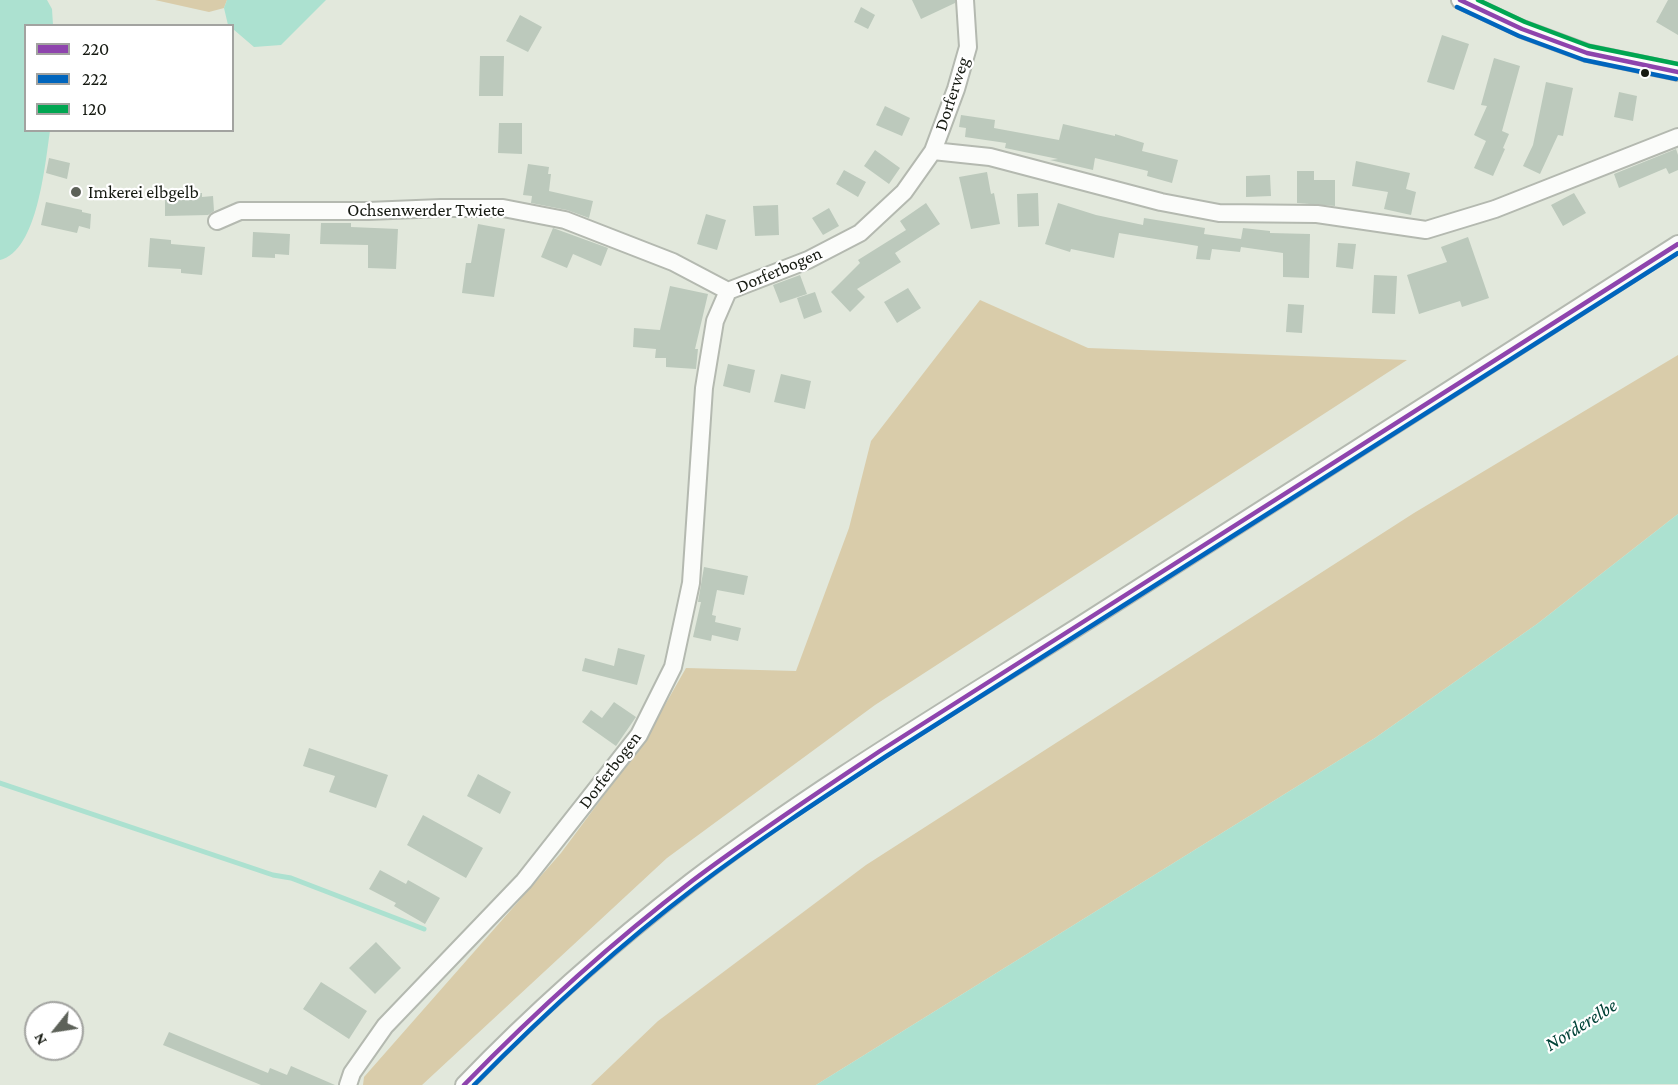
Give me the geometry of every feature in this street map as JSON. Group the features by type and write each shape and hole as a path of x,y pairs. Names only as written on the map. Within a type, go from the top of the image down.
{"street":[{"name":"Dorferweg","path":"933,151 956,89 968,47 965,0"},
{"path":"1460,0 1522,29 1587,53 1678,72"},
{"path":"933,151 990,157 1161,202 1219,213 1317,214 1426,230 1495,209 1678,137"},
{"name":"Dorferbogen","path":"348,1085 352,1073 385,1026 524,880 639,735 673,667 691,583 704,388 715,321 728,291 807,260 860,233 904,192 933,151"},
{"name":"Ochsenwerder Twiete","path":"217,221 240,211 503,208 565,220 673,262 728,291"},
{"path":"464,1085 503,1044 596,960 691,882 794,809 1678,244"}],"shaded area":[{"path":"155,0 227,0 224,8 209,12"},
{"path":"980,300 1088,348 1407,360 875,705 667,858 422,1085 363,1085 364,1077 561,853 645,740 686,668 796,671 849,528 871,441"},
{"path":"1678,355 1678,514 1537,624 1375,738 816,1085 591,1085 658,1021 866,865 1414,513"}],"water":[{"path":"0,0 47,0 52,9 53,24 24,24 24,132 50,132 42,184 31,224 23,241 13,253 0,260"},
{"path":"227,0 326,0 281,45 254,47 234,30 234,24 228,24 224,8"},
{"name":"Norderelbe","path":"1678,514 1678,1084 816,1085 1375,738 1537,624"}],"building":[{"path":"912,0 955,0 955,3 921,19"},
{"path":"1668,0 1678,0 1678,35 1656,22"},
{"path":"861,7 875,15 868,29 854,22"},
{"path":"520,15 542,27 528,52 506,41"},
{"path":"1442,35 1469,44 1454,90 1427,82"},
{"path":"480,56 504,56 503,96 479,96"},
{"path":"1494,58 1520,66 1502,131 1509,134 1493,176 1474,168 1486,141 1474,135 1487,106 1481,105"},
{"path":"1546,82 1573,88 1563,136 1558,135 1540,174 1523,166 1533,145"},
{"path":"1619,92 1637,96 1633,121 1614,117"},
{"path":"885,106 910,118 902,136 876,125"},
{"path":"961,115 995,120 994,128 1059,140 1063,124 1115,136 1115,134 1144,143 1142,151 1178,160 1172,183 1147,176 1148,171 1095,158 1093,170 1050,160 1058,159 1005,148 1006,143 965,137 966,128 959,127"},
{"path":"499,123 522,123 522,154 498,153"},
{"path":"1676,149 1678,170 1669,174 1666,168 1619,188 1614,174"},
{"path":"875,150 900,168 889,184 864,166"},
{"path":"49,158 70,163 67,179 46,173"},
{"path":"1356,161 1410,173 1406,189 1416,192 1411,215 1384,209 1388,192 1352,186"},
{"path":"528,164 549,167 548,174 551,174 549,191 593,201 589,218 567,210 531,203 532,196 523,195"},
{"path":"844,170 866,182 858,197 836,184"},
{"path":"1297,171 1314,171 1314,180 1335,180 1335,206 1297,203"},
{"path":"987,172 1000,224 971,229 959,177"},
{"path":"1270,175 1271,196 1246,197 1246,176"},
{"path":"187,193 202,193 202,197 213,196 214,211 208,215 165,216 165,198 187,197"},
{"path":"1038,193 1039,226 1018,227 1017,194"},
{"path":"1574,193 1586,213 1563,226 1551,205"},
{"path":"46,202 91,214 90,229 79,226 77,233 41,225"},
{"path":"926,203 940,224 895,253 901,262 857,289 865,297 850,312 831,292 860,263 858,260 906,230 900,221"},
{"path":"1058,203 1096,215 1143,225 1144,218 1205,228 1204,234 1241,239 1243,228 1270,231 1270,233 1310,234 1309,278 1283,277 1283,253 1241,247 1240,252 1212,249 1210,260 1196,259 1198,246 1119,233 1114,258 1071,249 1070,252 1045,244"},
{"path":"778,205 779,235 755,236 753,206"},
{"path":"829,208 839,226 823,235 812,218"},
{"path":"706,214 726,220 717,250 697,244"},
{"path":"321,223 351,223 351,227 398,229 396,269 368,268 368,245 320,244"},
{"path":"478,224 505,229 494,297 462,293 466,263 471,263"},
{"path":"553,228 608,248 601,266 573,254 567,268 541,257"},
{"path":"253,232 290,234 289,255 275,254 275,258 252,257"},
{"path":"1468,237 1489,298 1462,307 1460,301 1419,314 1407,275 1447,262 1441,247"},
{"path":"150,238 171,240 171,244 205,247 202,275 181,273 181,269 148,267"},
{"path":"1338,243 1356,244 1353,269 1336,267"},
{"path":"800,275 807,294 780,303 773,285"},
{"path":"1374,275 1397,276 1395,314 1372,313"},
{"path":"670,286 708,294 695,349 698,349 696,369 666,367 666,358 655,358 656,349 633,347 634,328 660,330"},
{"path":"908,288 921,308 897,323 884,302"},
{"path":"815,292 822,312 804,319 797,298"},
{"path":"1288,304 1304,305 1302,333 1286,332"},
{"path":"728,364 755,370 750,393 723,386"},
{"path":"781,374 811,381 805,409 774,402"},
{"path":"704,567 748,576 744,595 717,590 712,615 716,616 715,622 741,628 738,641 712,635 711,641 693,637 701,602 698,602"},
{"path":"618,648 645,655 637,685 582,671 585,658 614,666"},
{"path":"614,702 636,717 616,746 582,722 591,710 602,718"},
{"path":"309,748 388,775 376,808 329,792 335,776 303,766"},
{"path":"478,774 511,792 500,814 467,796"},
{"path":"423,815 483,848 466,878 407,845"},
{"path":"380,870 406,884 408,880 440,898 425,924 394,906 396,903 369,889"},
{"path":"376,942 401,968 375,994 349,968"},
{"path":"321,982 367,1011 349,1039 303,1009"},
{"path":"169,1032 268,1073 270,1068 287,1075 291,1066 335,1085 261,1085 163,1045"}],"waterway":[{"path":"0,783 273,875 291,878 424,929"}],"transit line":[{"name":"220","path":"1460,0 1522,29 1587,53 1678,72"},
{"name":"120","path":"1478,0 1525,22 1589,46 1678,64"},
{"name":"222","path":"1457,7 1519,36 1584,60 1676,79"},
{"name":"220","path":"464,1085 518,1031 603,954 692,881 762,831 880,751 1678,244"},
{"name":"222","path":"474,1085 609,957 696,887 813,804 1678,253"}],"place":[{"name":"Imkerei elbgelb","path":"76,192"}]}
